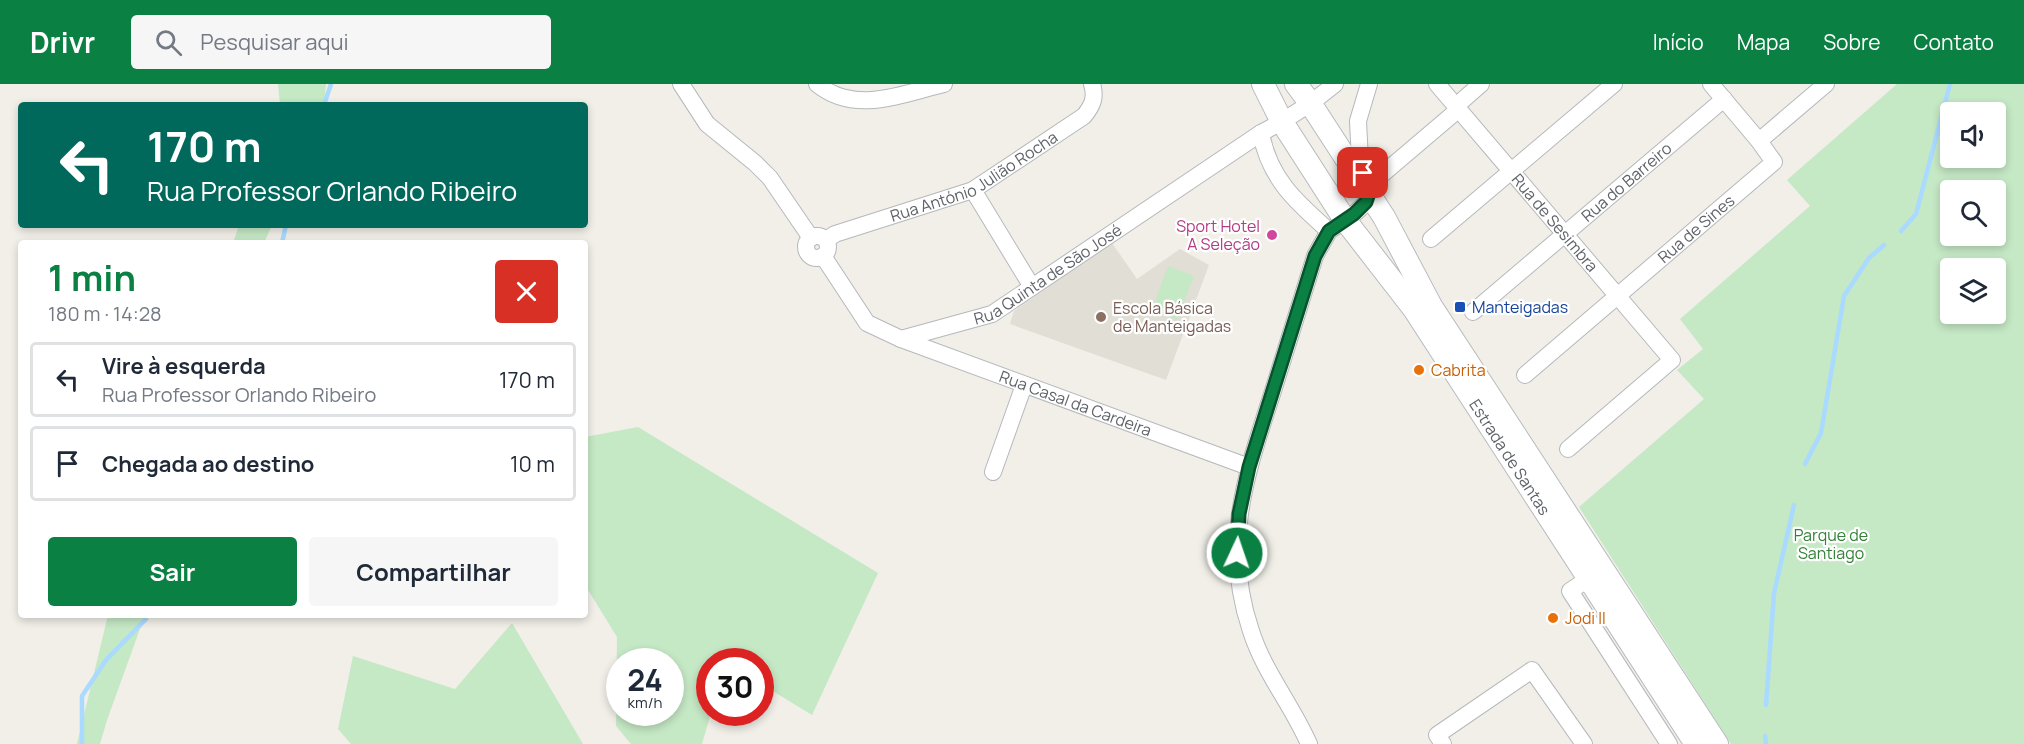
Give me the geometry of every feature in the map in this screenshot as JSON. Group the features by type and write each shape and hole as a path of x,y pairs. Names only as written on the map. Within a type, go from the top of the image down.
{"main road":[{"name":"Estrada de Santas","path":"1263,84 1337,226 1414,309 1696,744"},
{"name":"Estrada de Santas","path":"1296,84 1374,185 1390,226 1431,306 1717,744"}],"street":[{"path":"681,84 707,124 770,178 820,244 867,323 901,339"},
{"path":"817,84 839,98 855,101 874,100 944,84"},
{"name":"Rua António Julião Rocha","path":"820,244 835,234 973,190 1084,116 1091,108 1095,96 1092,84"},
{"name":"Rua Quinta de São José","path":"901,339 992,314 1261,133 1311,104 1335,84"},
{"path":"1369,84 1358,127 1360,161 1374,185"},
{"name":"Rua de Sesimbra","path":"1437,84 1672,360 1568,450"},
{"path":"1309,744 1300,724 1263,662 1242,600 1237,568 1237,539 1239,514 1249,467 1315,256 1337,226 1362,208 1374,185 1481,84"},
{"path":"1431,239 1614,84"},
{"path":"1711,84 1760,141 1826,84"},
{"name":"Rua do Barreiro","path":"1473,312 1724,99"},
{"path":"1261,133 1269,164 1283,186 1303,208 1337,226"},
{"name":"Rua de Sines","path":"1525,375 1774,162 1760,141"},
{"path":"973,190 1032,287"},
{"name":"Rua Casal da Cardeira","path":"901,339 1249,467"},
{"path":"993,472 1024,384"},
{"path":"1588,579 1569,591 1669,744"},
{"path":"1443,744 1437,735 1532,670 1584,744"}],"shaded area":[{"name":"Escola Básica de Manteigadas","path":"1112,243 1137,279 1180,249 1209,265 1166,380 1010,324 1014,311"}],"green space":[{"path":"278,84 326,84 324,102 280,102"},
{"name":"Parque de Santiago","path":"1897,84 2024,84 2024,744 1731,744 1579,507 1704,399 1677,370 1703,349 1680,319 1810,206 1787,180"},
{"path":"238,228 271,228 265,240 234,240"},
{"path":"1168,266 1194,276 1177,320 1152,310"},
{"path":"638,427 878,573 812,715 774,692 774,648 696,648 696,726 707,726 702,744 631,744 616,726 684,726 684,648 617,648 617,637 588,590 588,436"},
{"path":"107,618 144,618 100,744 77,744"},
{"path":"512,623 583,744 351,744 338,729 353,656 455,689"}],"waterway":[{"path":"325,102 331,84"},
{"path":"1901,231 1916,214 1950,84"},
{"path":"283,240 285,228"},
{"path":"1805,464 1821,433 1844,296 1869,258 1884,245"},
{"path":"1766,705 1774,593 1794,505"},
{"path":"82,744 82,696 106,660 145,618"},
{"path":"1765,736 1766,744"}],"place":[{"name":"Sport Hotel A Seleção","path":"1272,235"},
{"name":"Manteigadas","path":"1460,307"},
{"name":"Escola Básica de Manteigadas","path":"1101,317"},
{"name":"Cabrita","path":"1419,370"},
{"name":"Jodi II","path":"1553,618"}],"route":[{"path":"1237,553 1239,514 1249,467 1315,256 1329,231 1362,208 1366,202 1369,193 1363,173"}]}
